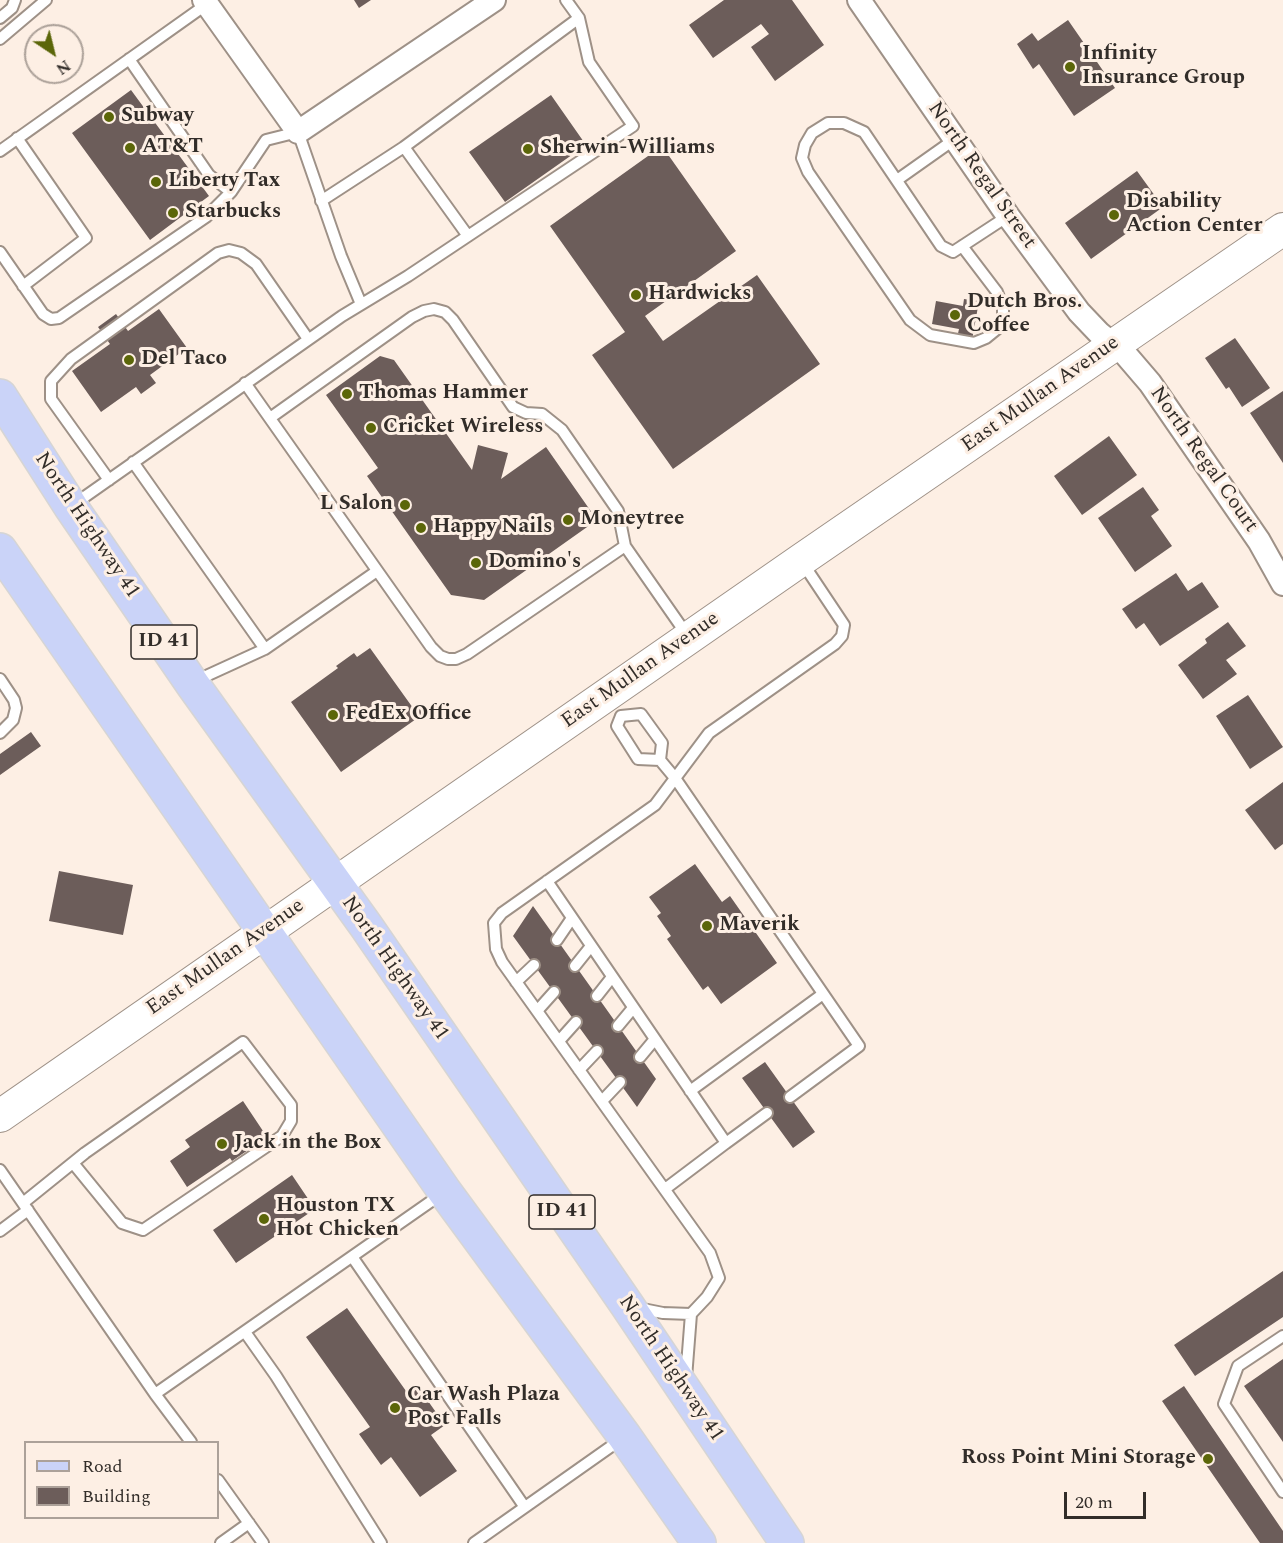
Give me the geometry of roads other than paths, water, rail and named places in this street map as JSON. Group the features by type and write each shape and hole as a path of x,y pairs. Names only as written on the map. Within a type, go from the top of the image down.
{"main road":[{"name":"East Mullan Avenue","path":"0,1116 334,883 614,705 689,638 1283,229"},
{"name":"North Highway 41","path":"0,396 71,507 193,685 366,926 685,1390 787,1543"},
{"path":"1,554 266,931 445,1192 625,1437 699,1543"}],"street":[{"path":"205,2 298,132 494,0"},
{"name":"North Regal Street","path":"859,0 1008,216 1086,321 1114,345"},
{"name":"North Regal Court","path":"1114,345 1150,382 1259,541 1283,584"}],"lane":[{"path":"0,18 12,8 15,0"},
{"path":"0,39 46,0"},
{"path":"71,507 308,339 633,126 590,62 579,18 566,0"},
{"path":"0,151 205,2"},
{"path":"321,201 404,147 579,18"},
{"path":"129,59 209,176 231,192"},
{"path":"962,246 997,292 1003,307 1003,317 997,329 986,338 974,343 930,335 910,321 808,172 802,158 805,145 812,133 828,123 844,123 864,132 941,246 953,252 962,246 1008,216"},
{"path":"0,252 43,314 51,319 59,318 206,217 231,192 266,140 298,132 341,256 362,304"},
{"path":"17,138 86,237 23,286"},
{"path":"897,180 955,140"},
{"path":"404,147 468,236"},
{"path":"108,480 51,399 51,381 71,359 218,253 229,250 241,253 256,264 308,339"},
{"path":"270,418 412,316 434,309 445,312 453,320 513,407 526,413 542,414 562,430 618,511 625,546 689,638"},
{"path":"245,383 431,647 440,656 456,659 467,654 625,546"},
{"path":"133,462 265,649"},
{"path":"685,1390 692,1314 707,1298 719,1278 710,1253 516,982 496,949 494,923 502,913 655,804 709,733 835,644 842,636 844,625 801,560"},
{"path":"193,685 206,676 265,649 377,571"},
{"path":"0,680 14,700 16,708 12,720 2,730"},
{"path":"660,760 639,759 617,726 614,705 641,714 662,743 660,760 675,778 859,1046 790,1097"},
{"path":"547,881 726,1143"},
{"path":"556,940 572,918"},
{"path":"575,966 591,946"},
{"path":"516,982 534,965"},
{"path":"597,996 612,977"},
{"path":"537,1011 554,992"},
{"path":"690,1091 823,994"},
{"path":"618,1026 633,1008"},
{"path":"559,1041 576,1022"},
{"path":"640,1057 655,1039"},
{"path":"0,1231 73,1163 243,1042 291,1105 291,1121 282,1136 143,1230 122,1223 73,1163"},
{"path":"579,1070 597,1051"},
{"path":"602,1101 620,1082"},
{"path":"664,1189 767,1113"},
{"path":"0,1170 189,1441"},
{"path":"155,1394 445,1192"},
{"path":"353,1258 524,1506"},
{"path":"627,1305 663,1313 692,1314"},
{"path":"245,1332 276,1376 381,1543"},
{"path":"1283,1336 1238,1366 1224,1404 1283,1492"},
{"path":"474,1543 625,1437"},
{"path":"1272,1476 1283,1468"},
{"path":"219,1481 263,1543"},
{"path":"220,1543 249,1523"}],"place":[{"name":"Infinity Insurance Group","path":"1070,67"},
{"name":"Subway","path":"109,117"},
{"name":"AT&T","path":"130,148"},
{"name":"Sherwin-Williams","path":"528,149"},
{"name":"Liberty Tax","path":"156,182"},
{"name":"Starbucks","path":"173,213"},
{"name":"Disability Action Center","path":"1114,215"},
{"name":"Hardwicks","path":"636,295"},
{"name":"Dutch Bros. Coffee","path":"955,315"},
{"name":"Del Taco","path":"129,360"},
{"name":"Thomas Hammer","path":"347,394"},
{"name":"Cricket Wireless","path":"371,428"},
{"name":"L Salon","path":"405,505"},
{"name":"Moneytree","path":"568,520"},
{"name":"Happy Nails","path":"421,528"},
{"name":"Domino's","path":"476,563"},
{"name":"FedEx Office","path":"333,715"},
{"name":"Maverik","path":"707,926"},
{"name":"Jack in the Box","path":"222,1144"},
{"name":"Houston TX Hot Chicken","path":"264,1219"},
{"name":"Car Wash Plaza Post Falls","path":"395,1408"},
{"name":"Ross Point Mini Storage","path":"1208,1459"}]}
